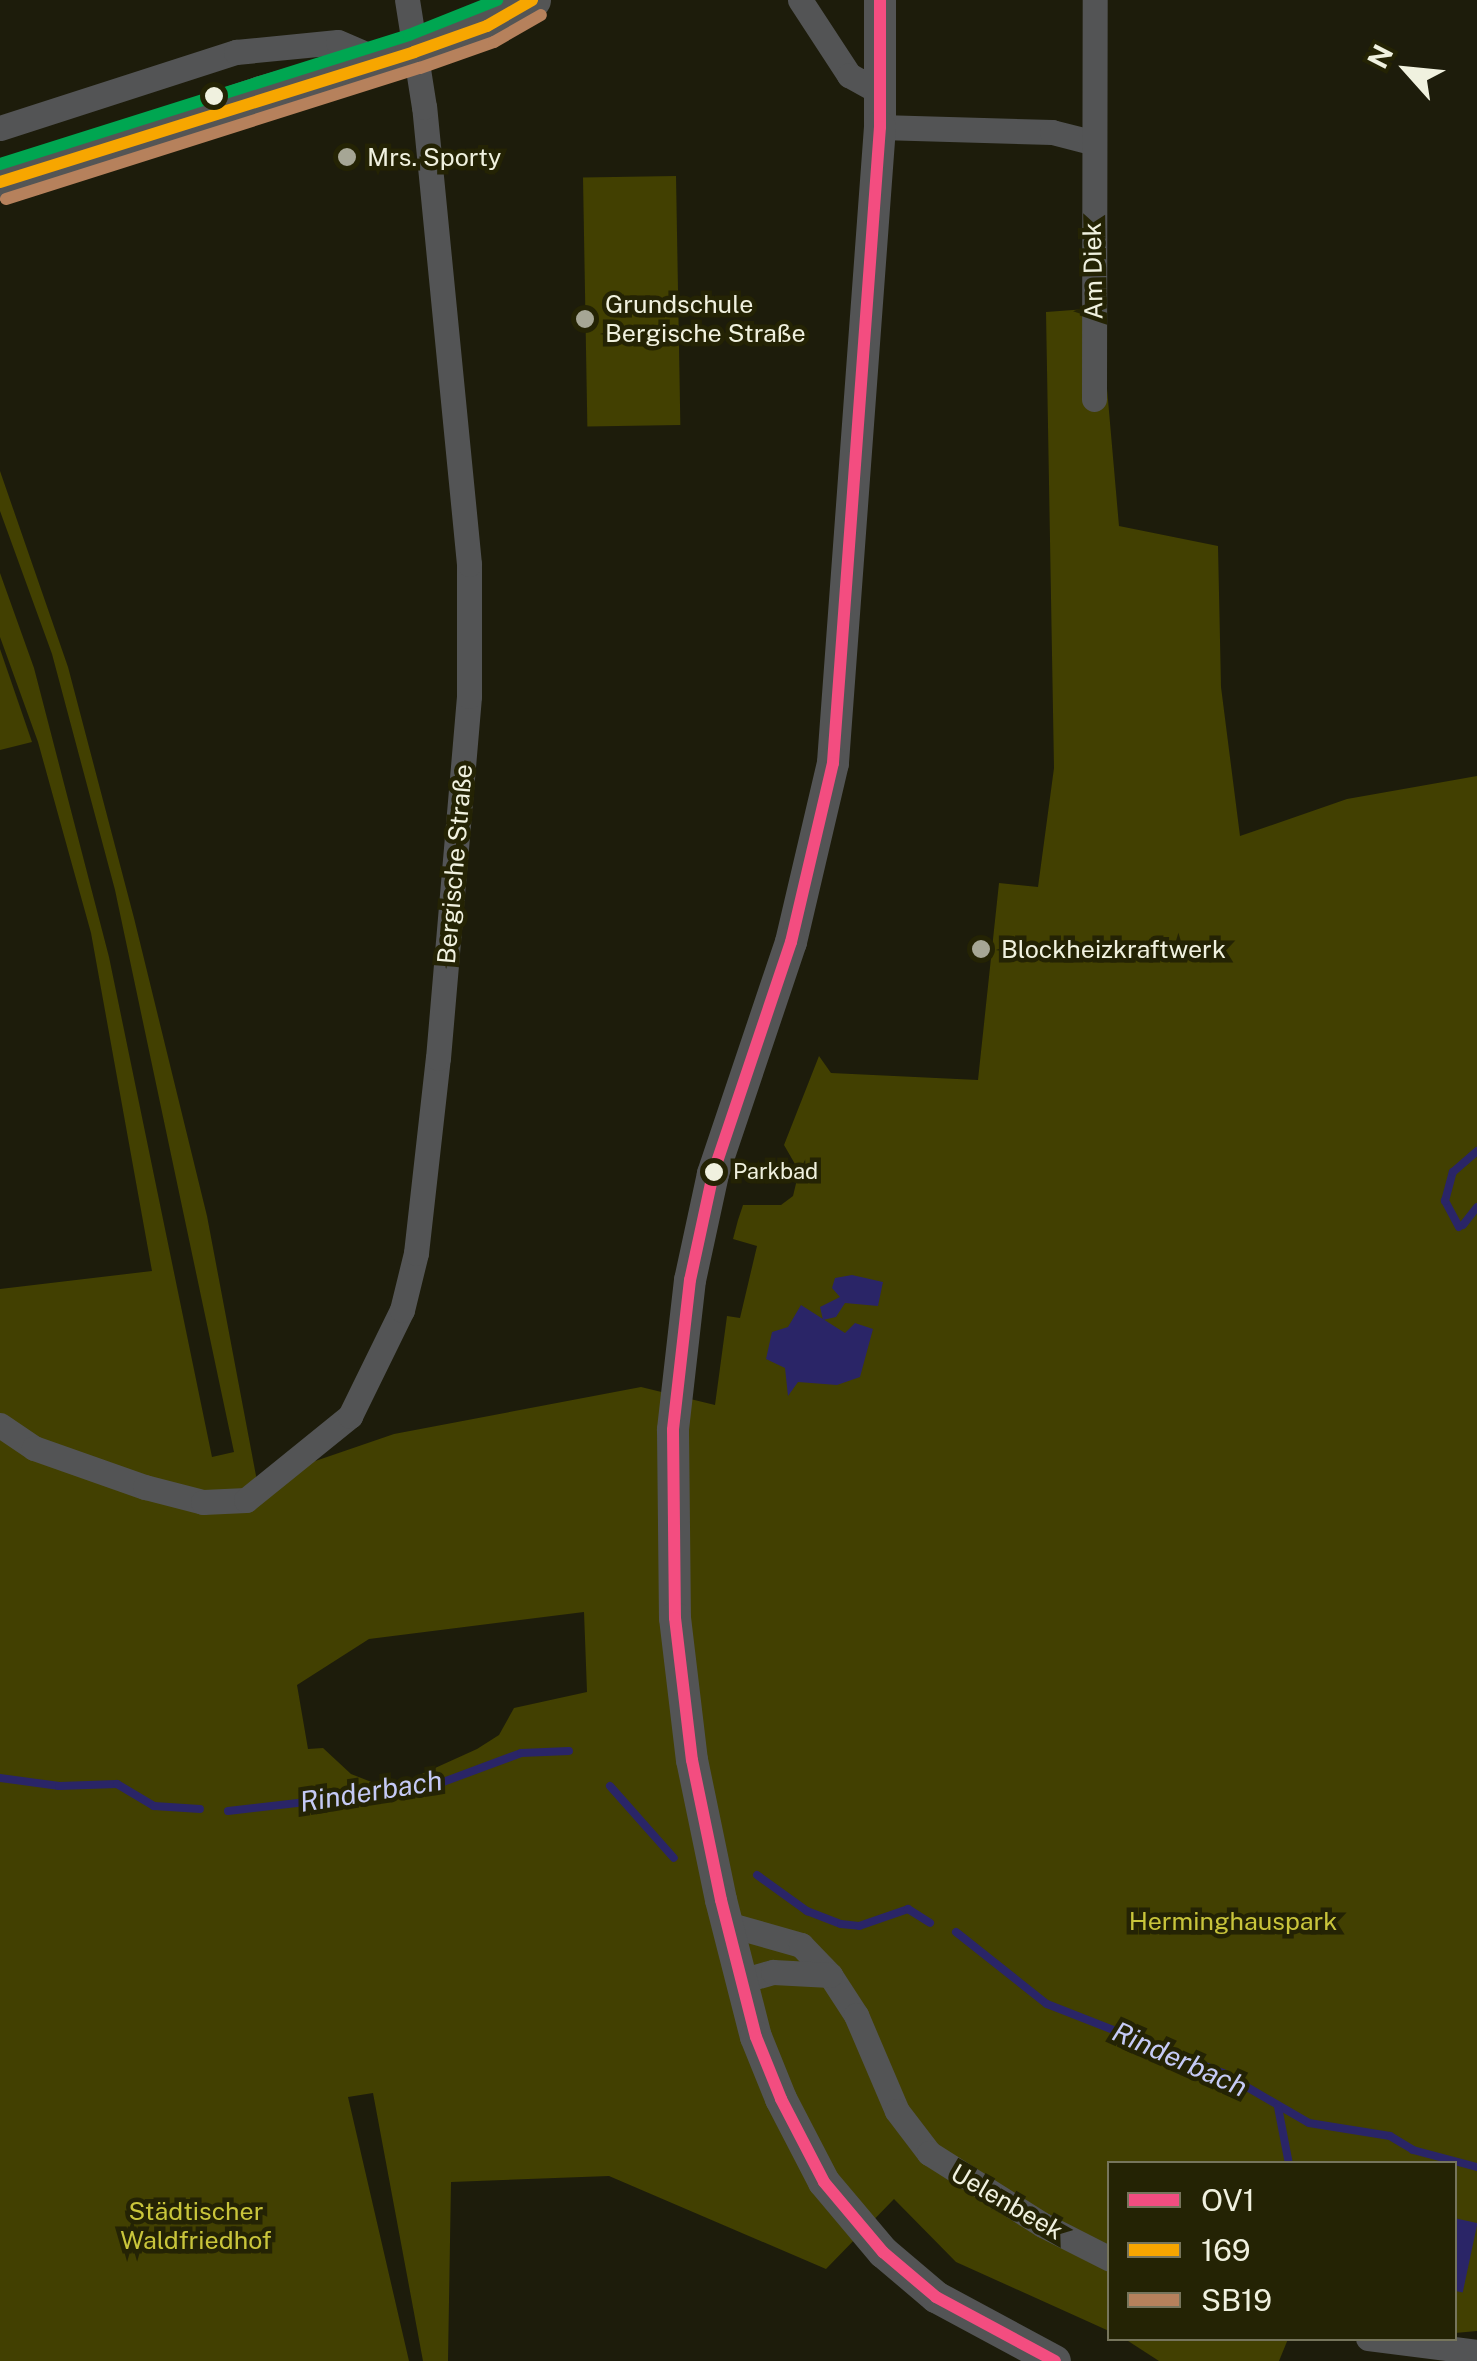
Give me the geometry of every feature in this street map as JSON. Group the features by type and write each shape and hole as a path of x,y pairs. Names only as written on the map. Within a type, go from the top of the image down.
{"main road":[{"path":"0,182 487,26 532,0"}],"street":[{"name":"Bergische Straße","path":"0,1425 34,1448 113,1476 230,1505 261,1492 298,1452 350,1416 396,1324 416,1252 469,696 469,564 397,56 407,0"},
{"path":"800,0 849,76 880,92"},
{"path":"880,0 880,128 833,763 778,988 713,1174 678,1360 675,1618 692,1760 726,1924 781,2098 824,2182 883,2252 936,2297 1055,2361"},
{"name":"Am Diek","path":"1094,0 1094,399"},
{"path":"0,128 236,52 338,42 397,56"},
{"path":"880,128 1052,132 1091,142"},
{"name":"Uelenbeek","path":"726,1924 801,1945 830,1975 864,2029 897,2112 929,2154 1043,2226 1107,2257"},
{"path":"741,1981 773,1972 830,1975"},
{"path":"1391,2341 1477,2352"}],"green space":[{"path":"676,176 680,425 587,427 583,178"},
{"path":"1100,308 1119,526 1218,546 1221,687 1240,836 1347,799 1477,776 1477,2331 1457,2333 1457,2161 1107,2161 1107,2330 956,2262 894,2199 826,2269 609,2176 451,2182 448,2361 423,2361 373,2093 348,2097 409,2361 0,2361 0,1289 152,1271 91,933 38,742 0,637 0,573 34,668 109,957 212,1457 234,1452 115,890 52,654 0,511 0,471 68,667 134,918 207,1216 257,1481 394,1434 641,1387 715,1405 727,1316 740,1318 757,1246 733,1239 738,1220 743,1205 781,1205 793,1196 799,1171 784,1145 819,1056 831,1073 978,1080 999,883 1038,887 1054,768 1046,312","holes":["584,1612 587,1692 514,1708 499,1735 477,1749 413,1778 374,1783 351,1774 323,1748 308,1749 297,1685 369,1639"]},
{"path":"0,649 32,742 0,750"},
{"path":"1128,2341 1287,2341 1279,2361 1159,2361"}],"shaded area":[{"path":"852,1275 883,1282 878,1306 845,1303 836,1317 823,1320 820,1307 840,1297 832,1288 835,1278"},
{"path":"801,1305 845,1333 855,1323 873,1329 860,1377 837,1385 798,1382 788,1396 785,1368 766,1359 772,1332 788,1327"},
{"path":"1457,2219 1477,2223 1463,2292 1457,2291"}],"waterway":[{"path":"1459,1227 1445,1201 1453,1172 1477,1151"},
{"path":"1463,1225 1477,1207"},
{"name":"Rinderbach","path":"228,1811 427,1788 521,1753 569,1751"},
{"name":"Rinderbach","path":"0,1778 59,1786 117,1784 154,1806 200,1809"},
{"name":"Rinderbach","path":"610,1786 674,1858"},
{"name":"Rinderbach","path":"757,1875 807,1911 841,1924 859,1926 908,1909 930,1923"},
{"name":"Rinderbach","path":"956,1932 1047,2004 1223,2073 1309,2123 1390,2136 1413,2150 1454,2161"},
{"path":"1278,2107 1288,2161"},
{"name":"Rinderbach","path":"1457,2162 1477,2167"}],"transit line":[{"path":"0,164 409,35 497,0"},
{"name":"169","path":"0,182 414,52 487,26 532,0"},
{"name":"OV1","path":"880,0 880,127 833,763 791,942 713,1174 690,1280 673,1430 675,1618 692,1760 721,1900 756,2037 781,2099 824,2182 883,2252 936,2297 1055,2361"},
{"name":"SB19","path":"6,199 420,68 494,42 541,15"}],"place":[{"name":"Mrs. Sporty","path":"347,157"},
{"name":"Grundschule Bergische Straße","path":"585,319"},
{"name":"Blockheizkraftwerk","path":"981,949"},
{"name":"Parkbad","path":"714,1172"}],"park label":[{"name":"Herminghauspark","path":"1233,1921"},
{"name":"Städtischer Waldfriedhof","path":"196,2226"}]}
